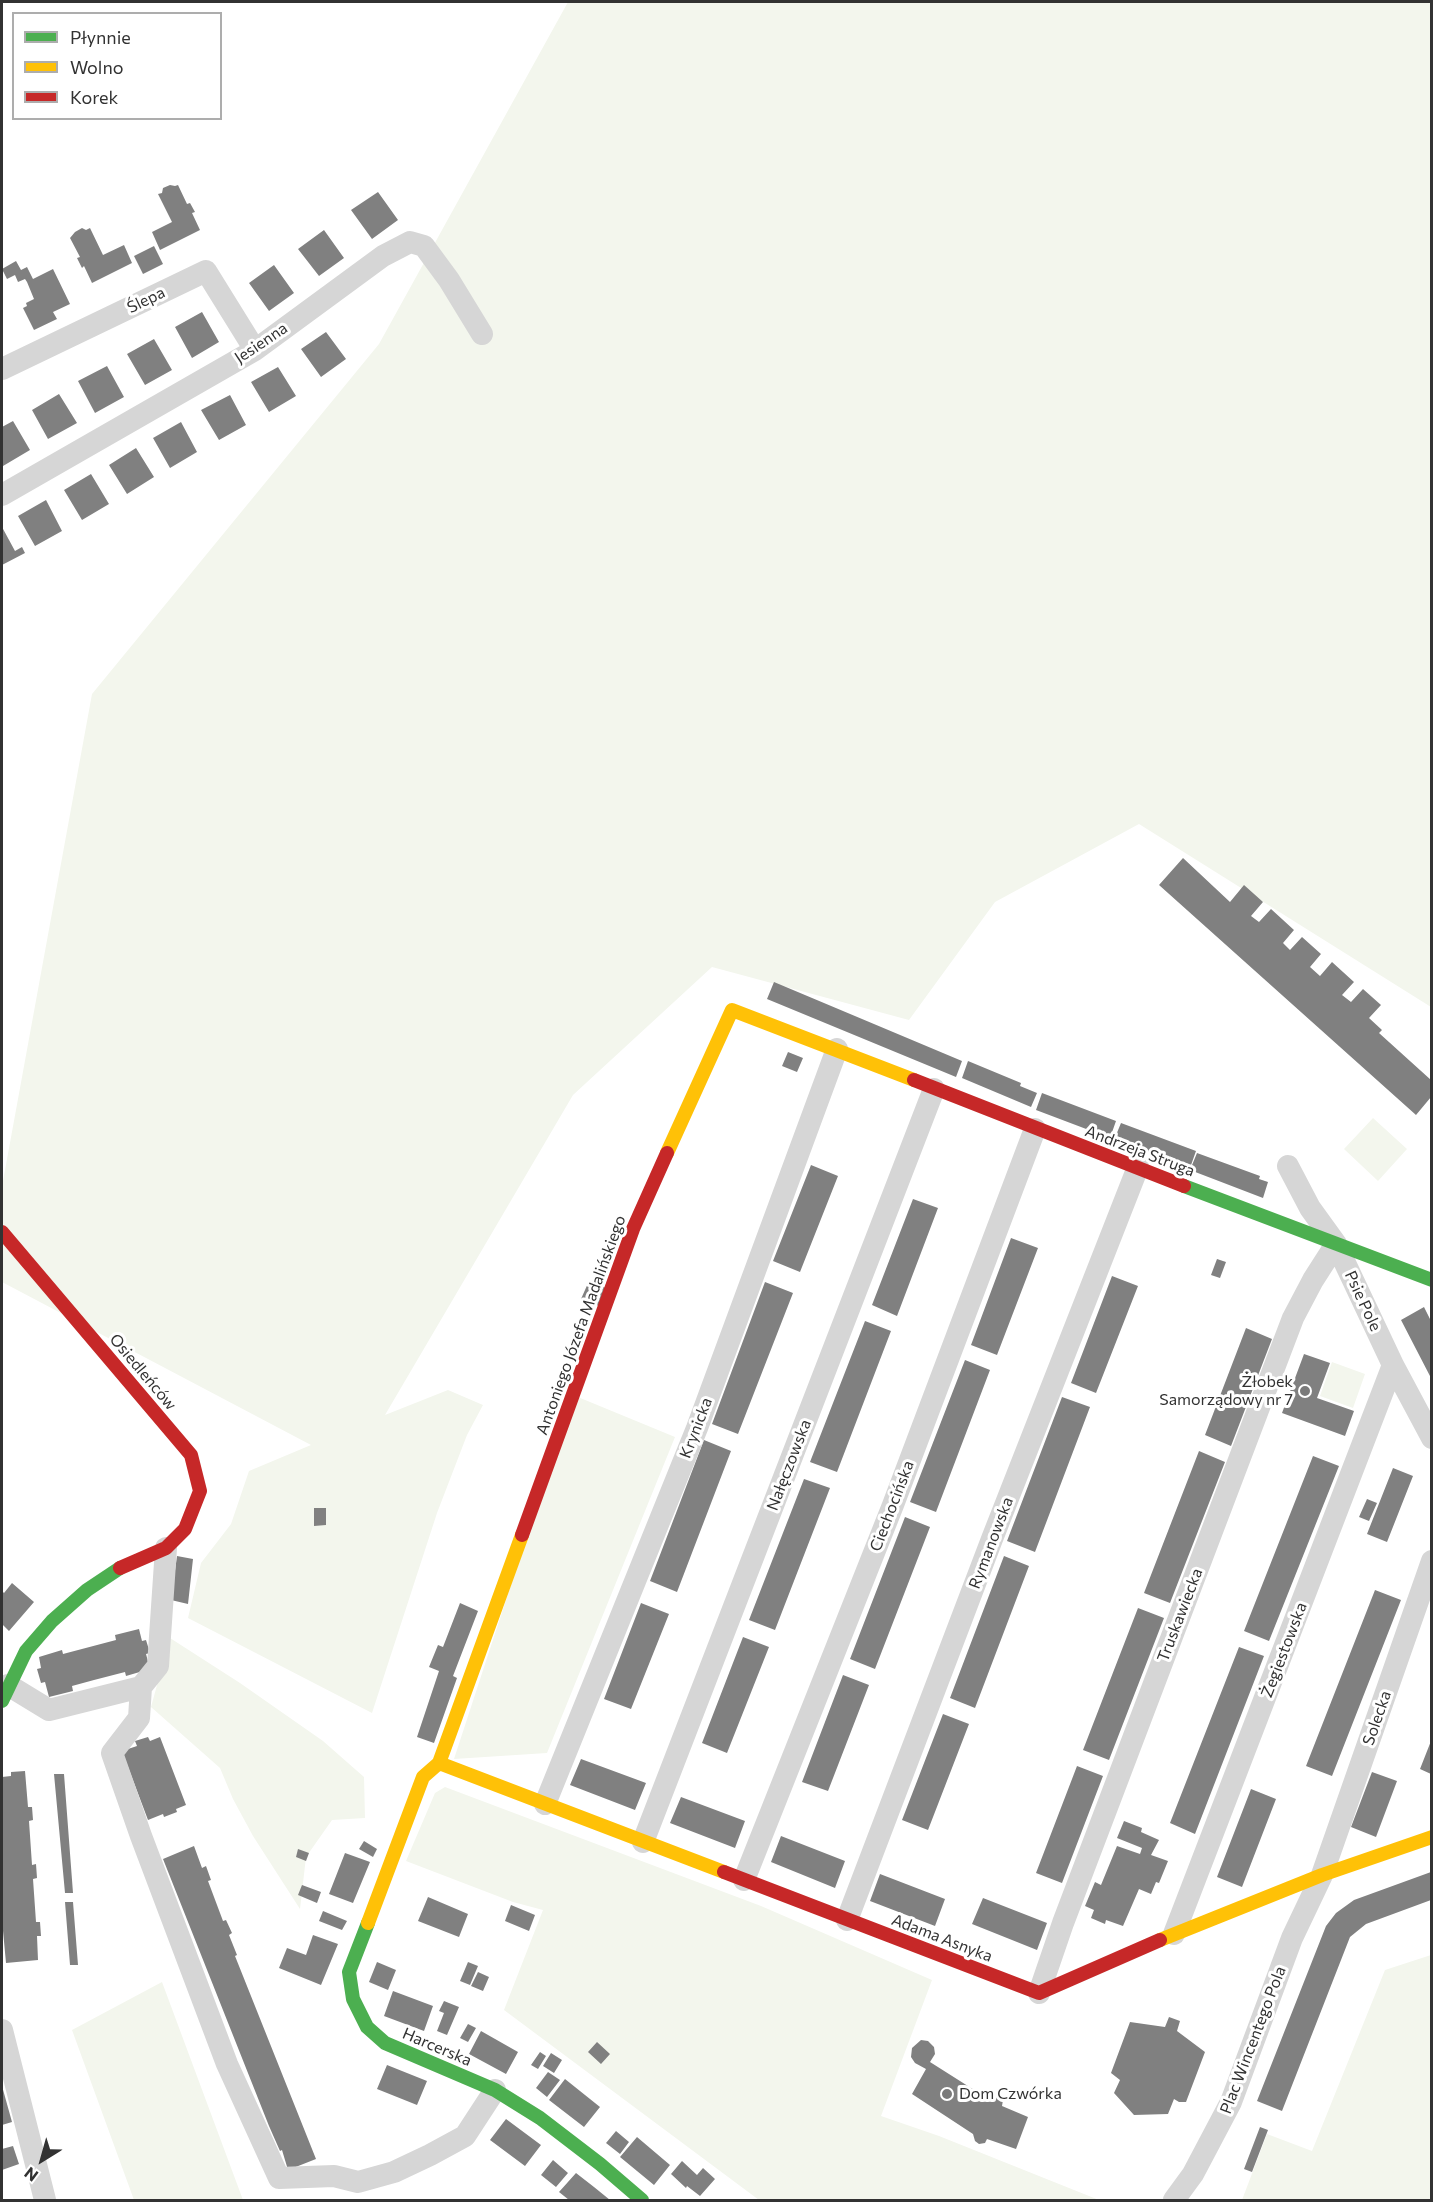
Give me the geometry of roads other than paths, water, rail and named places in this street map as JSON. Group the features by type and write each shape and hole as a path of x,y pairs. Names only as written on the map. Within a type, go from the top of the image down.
{"street":[{"name":"Jesienna","path":"2,495 255,350 383,256 410,242 424,246 449,280 482,334"},
{"name":"Ślepa","path":"2,369 206,271 255,350"},
{"name":"Antoniego Józefa Madalińskiego","path":"439,1763 633,1229 732,1010 837,1048"},
{"name":"Andrzeja Struga","path":"837,1048 1035,1129 1431,1280"},
{"name":"Krynicka","path":"545,1804 697,1428 837,1048"},
{"name":"Nałęczowska","path":"643,1842 934,1089"},
{"name":"Ciechocińska","path":"744,1880 893,1505 1035,1129"},
{"name":"Psie Pole","path":"1288,1166 1310,1208 1336,1244 1393,1365 1431,1438"},
{"name":"Rymanowska","path":"847,1920 992,1539 1138,1167"},
{"name":"Osiedleńców","path":"2,1232 191,1455 200,1491 185,1529 166,1548"},
{"name":"Truskawiecka","path":"1039,1993 1067,1912 1289,1328 1313,1280 1336,1244"},
{"name":"Żegiestowska","path":"1174,1934 1393,1365"},
{"path":"141,1687 49,1710 4,1693 26,1651 69,1605 125,1565 166,1548 158,1666 141,1687 139,1718 112,1753 227,2064 279,2178 334,2175 358,2182 394,2172 465,2136 495,2090"},
{"name":"Solecka","path":"1322,1875 1431,1561"},
{"name":"Adama Asnyka","path":"439,1763 1039,1993"},
{"name":"Harcerska","path":"439,1763 423,1777 349,1972 353,1999 366,2027 385,2043 495,2090 540,2118 642,2200"},
{"path":"1039,1993 1174,1934 1322,1875 1431,1837"},
{"name":"Plac Wincentego Pola","path":"1174,2200 1193,2174 1231,2102 1292,1938 1322,1875"},
{"path":"2,2030 45,2200"}],"place":[{"name":"Żłobek Samorządowy nr 7","path":"1305,1391"},
{"name":"Dom Czwórka","path":"947,2094"}]}
